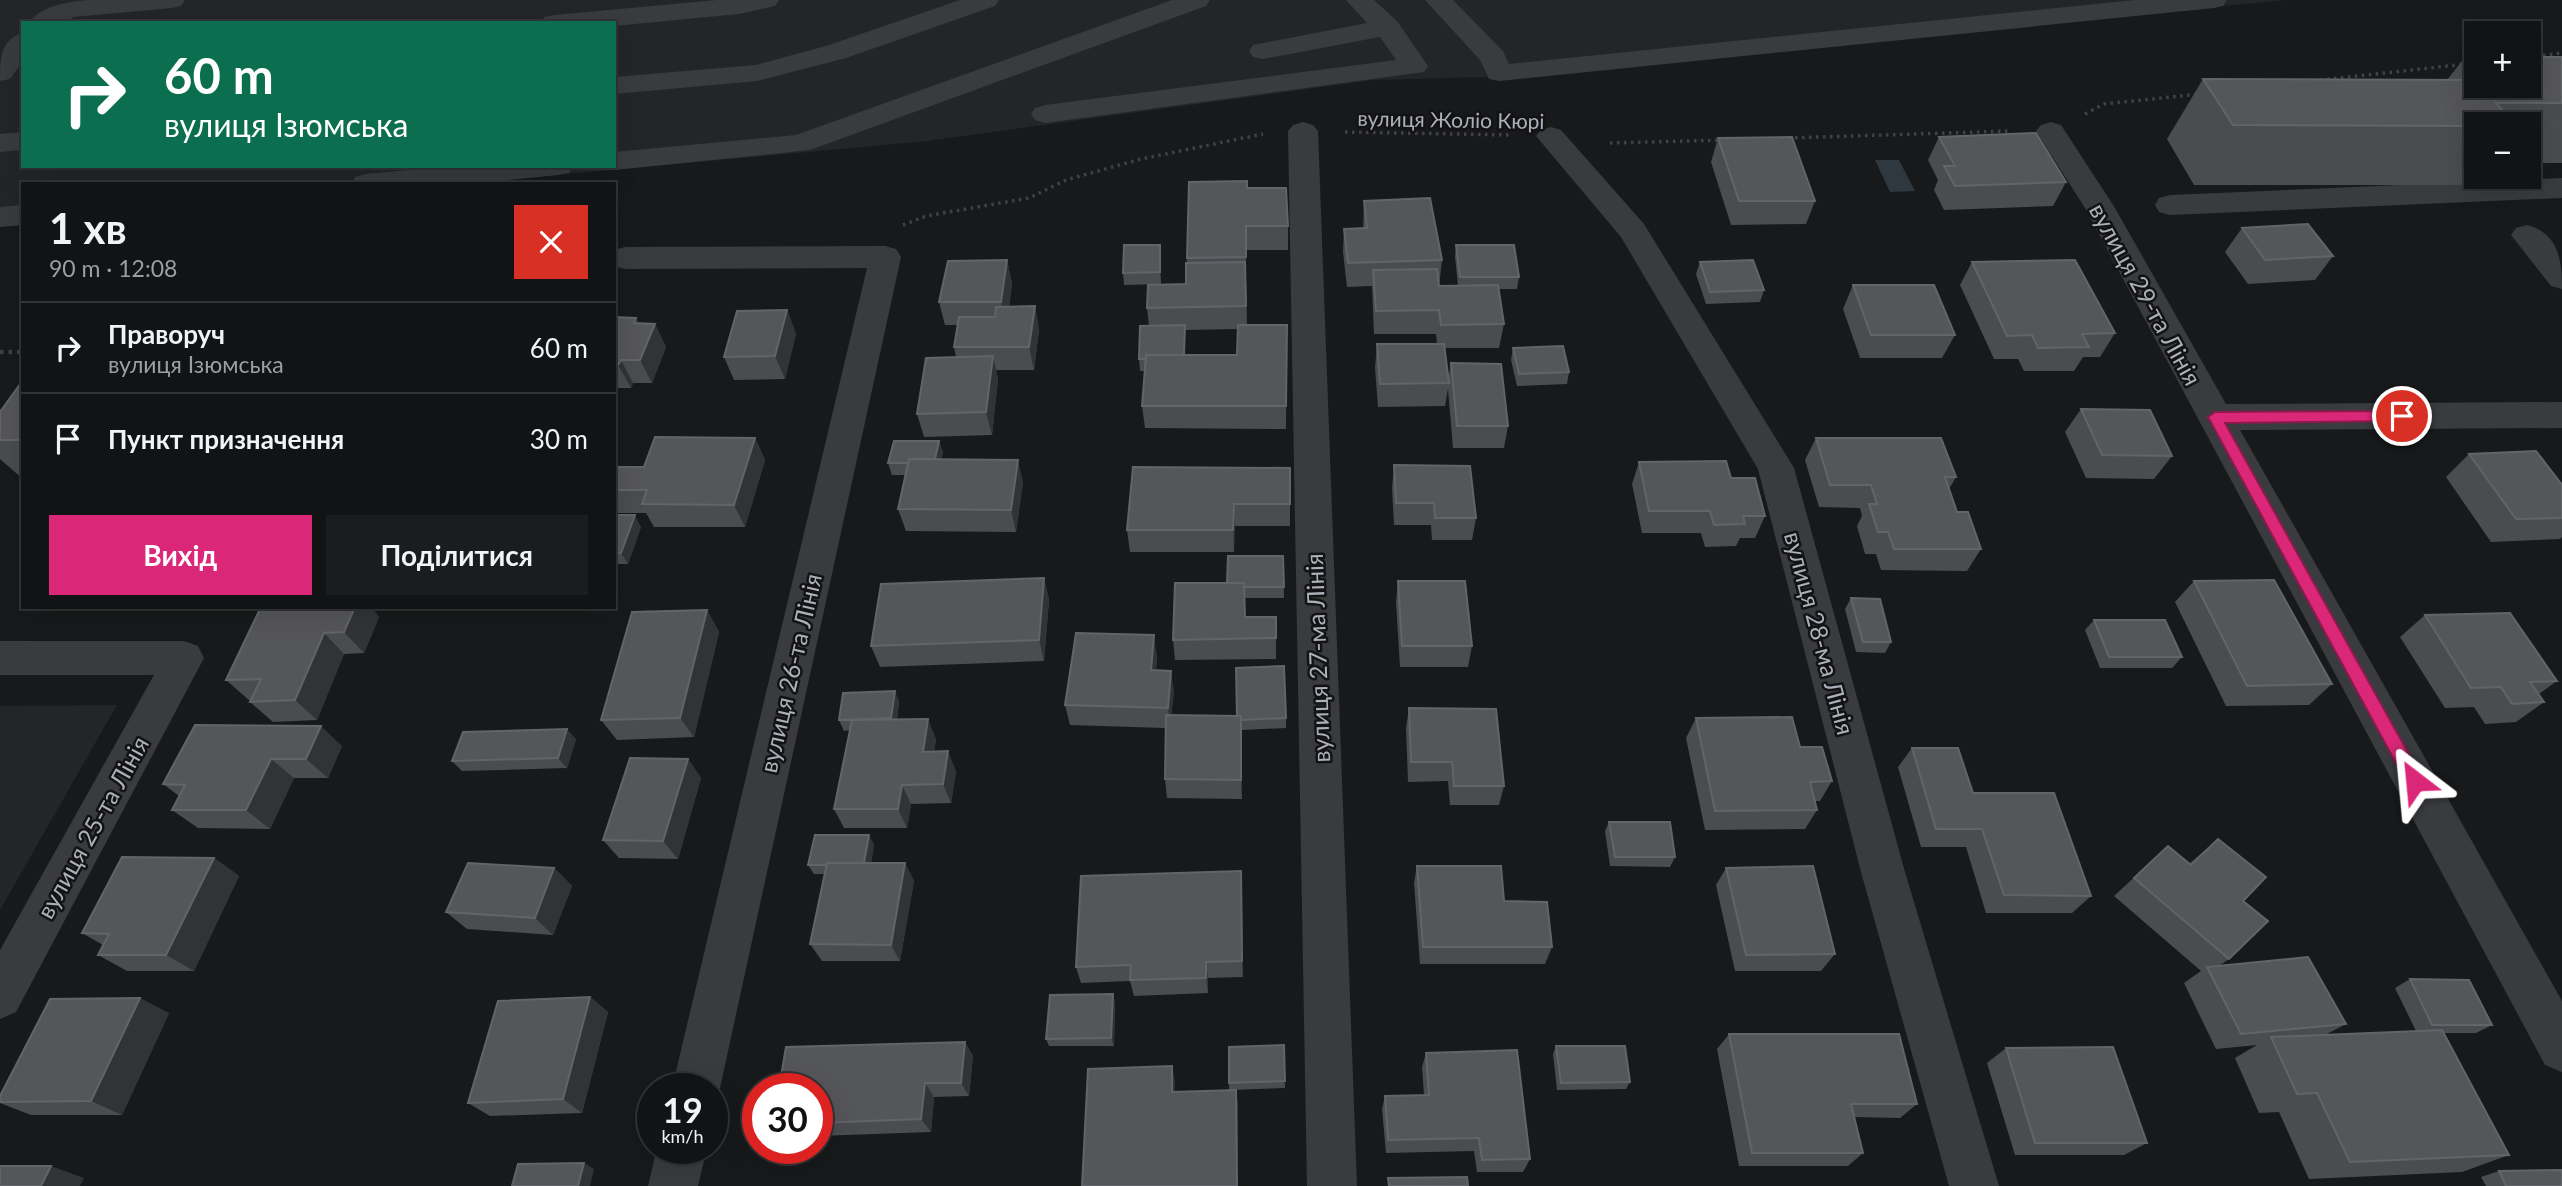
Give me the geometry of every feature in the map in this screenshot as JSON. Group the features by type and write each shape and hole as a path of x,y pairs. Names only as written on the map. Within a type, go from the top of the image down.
{"street":[{"path":"46,21 68,9 172,0"},
{"path":"576,21 739,6 766,0"},
{"path":"616,86 757,73 836,52 986,0"},
{"path":"616,161 800,144 1197,0"},
{"path":"1045,114 1414,66 1387,27 1359,0"},
{"path":"1438,0 1493,57 1499,72 2214,0"},
{"path":"1263,51 1387,27"},
{"path":"6,72 21,45"},
{"name":"вулиця 27-ма Лінія","path":"1303,131 1332,1186"},
{"name":"вулиця 29-та Лінія","path":"2051,131 2100,208 2562,1048"},
{"name":"вулиця 28-ма Лінія","path":"1550,136 1633,231 1776,468 1883,872 1974,1186"},
{"path":"0,143 21,141"},
{"path":"387,182 537,168"},
{"path":"2170,205 2562,188"},
{"path":"0,217 21,215"},
{"path":"2527,235 2562,278"},
{"path":"625,258 885,257"},
{"name":"вулиця 26-та Лінія","path":"699,1073 885,257"},
{"path":"2215,417 2562,415"},
{"name":"вулиця 25-та Лінія","path":"0,658 184,658 0,996"},
{"path":"673,1186 678,1164"}],"path":[{"path":"2541,56 2562,53"},
{"path":"2311,81 2464,64"},
{"path":"2104,104 2200,93"},
{"name":"вулиця Жоліо Кюрі","path":"885,257 894,228 926,216 1029,198 1066,180 1141,159 1268,133 1303,131 1550,136 1597,144 1734,140"},
{"path":"1787,138 2051,131"},
{"path":"0,352 21,352"}],"shaded area":[{"path":"0,0 2286,0 1488,77 1374,80 927,141 480,182 21,182 21,224 0,226"},
{"path":"1875,160 1899,160 1915,191 1890,192"},
{"path":"117,705 0,910 0,706"}],"building":[{"path":"2541,57 2562,57 2562,103 2496,103 2504,112 2464,112 2464,126 2233,125 2203,79 2464,80 2464,98 2541,98"},
{"path":"2036,133 2066,182 1955,186 1944,166 1955,166 1939,137"},
{"path":"1792,137 1815,201 1739,201 1718,138"},
{"path":"1247,181 1247,188 1286,188 1288,226 1246,226 1246,257 1187,258 1189,182"},
{"path":"1430,198 1442,260 1348,263 1344,229 1367,228 1364,201"},
{"path":"2308,224 2333,256 2265,260 2242,228"},
{"path":"1124,245 1160,245 1160,272 1123,273"},
{"path":"1456,245 1514,245 1519,277 1460,277"},
{"path":"1007,260 1001,302 939,302 948,261"},
{"path":"1753,260 1764,290 1710,292 1700,262"},
{"path":"2075,260 2115,333 2082,334 2089,347 2038,348 2032,335 2007,336 1972,262"},
{"path":"1245,262 1246,306 1147,308 1148,285 1186,284 1186,263"},
{"path":"1437,269 1439,286 1498,285 1504,324 1441,325 1439,310 1376,311 1373,270"},
{"path":"1853,285 1934,285 1955,335 1871,335"},
{"path":"1035,306 1029,347 954,347 959,317 995,317 996,307"},
{"path":"787,310 775,356 724,357 737,311"},
{"path":"616,317 636,318 634,323 655,324 640,360 621,360 618,365"},
{"path":"1185,325 1184,355 1146,355 1146,359 1139,359 1140,326"},
{"path":"1238,325 1287,325 1286,406 1142,406 1146,355 1237,355"},
{"path":"1377,344 1444,344 1449,383 1380,384"},
{"path":"1563,346 1569,372 1519,374 1513,348"},
{"path":"993,356 986,412 917,414 926,358"},
{"path":"1451,363 1501,364 1508,426 1457,426"},
{"path":"21,383 21,440 0,440 0,412"},
{"path":"2081,409 2150,410 2172,456 2102,455"},
{"path":"655,437 755,438 734,505 642,504 647,490 616,490 616,467 644,467"},
{"path":"1816,438 1941,438 1956,477 1945,477 1957,512 1968,512 1981,549 1894,549 1888,532 1878,532 1869,504 1877,504 1871,485 1830,485"},
{"path":"894,441 939,441 935,459 909,459 908,463 888,463"},
{"path":"2536,451 2562,485 2562,518 2516,519 2469,454"},
{"path":"909,459 1018,460 1011,510 898,509"},
{"path":"1726,461 1731,478 1755,478 1765,516 1743,516 1745,524 1714,525 1710,511 1649,511 1639,462"},
{"path":"1394,465 1470,466 1476,518 1435,518 1434,503 1396,503"},
{"path":"1133,467 1290,468 1290,504 1234,504 1233,530 1127,530"},
{"path":"616,515 635,515 621,553 616,553"},
{"path":"1228,556 1283,556 1284,587 1244,587 1244,583 1227,583"},
{"path":"1044,578 1039,640 871,646 881,584"},
{"path":"2274,580 2332,684 2247,686 2194,581"},
{"path":"1398,581 1465,581 1472,646 1402,646"},
{"path":"1175,583 1244,583 1245,617 1276,617 1276,638 1173,640"},
{"path":"1851,598 1880,599 1891,642 1863,642"},
{"path":"260,609 354,609 344,632 324,633 295,700 250,702 261,679 226,680"},
{"path":"707,610 680,718 601,720 632,612"},
{"path":"2510,613 2557,681 2530,682 2544,702 2512,704 2501,687 2471,688 2425,615"},
{"path":"2094,620 2165,620 2182,657 2109,657"},
{"path":"1076,633 1154,635 1151,670 1171,671 1168,708 1065,705"},
{"path":"1284,666 1286,718 1241,720 1241,716 1237,716 1236,668"},
{"path":"895,691 891,718 839,720 843,693"},
{"path":"1409,708 1496,709 1504,786 1454,786 1452,762 1411,762"},
{"path":"1166,715 1241,716 1241,780 1165,779"},
{"path":"1792,717 1800,747 1822,747 1832,781 1810,782 1817,810 1715,811 1696,718"},
{"path":"928,719 923,752 948,751 943,784 902,785 898,809 834,809 852,720"},
{"path":"195,725 321,726 306,759 271,759 246,810 172,810 185,785 163,784"},
{"path":"567,729 558,758 452,761 463,732"},
{"path":"1912,748 1958,748 1973,793 2054,793 2091,896 2004,895 1982,829 1936,829"},
{"path":"630,758 688,759 663,841 603,840"},
{"path":"1609,822 1670,822 1675,857 1615,857"},
{"path":"815,835 869,835 864,863 808,865"},
{"path":"2218,839 2266,877 2243,901 2268,921 2229,959 2134,878 2168,846 2191,865"},
{"path":"122,857 214,858 166,955 98,955 109,934 82,933"},
{"path":"468,863 554,868 535,918 446,912"},
{"path":"827,863 905,863 891,945 810,944"},
{"path":"1417,866 1501,866 1504,901 1547,902 1552,947 1423,947"},
{"path":"1813,866 1835,954 1746,955 1726,868"},
{"path":"1241,871 1242,961 1206,962 1206,978 1130,980 1131,965 1076,967 1081,876"},
{"path":"2308,957 2346,1024 2241,1034 2207,967"},
{"path":"2410,979 2469,980 2492,1025 2432,1025"},
{"path":"1113,994 1111,1038 1046,1039 1050,995"},
{"path":"590,997 563,1099 468,1103 498,1001"},
{"path":"140,998 91,1101 0,1102 0,1096 50,999"},
{"path":"2442,1030 2509,1155 2350,1162 2317,1093 2297,1094 2271,1037"},
{"path":"1729,1034 1899,1034 1917,1104 1851,1104 1863,1153 1752,1153"},
{"path":"965,1042 961,1083 925,1083 921,1119 833,1122 833,1073 782,1073 786,1047"},
{"path":"1284,1045 1285,1081 1229,1083 1229,1047"},
{"path":"1556,1046 1625,1046 1630,1082 1561,1083"},
{"path":"2113,1047 2147,1143 2035,1143 2006,1048"},
{"path":"1517,1050 1530,1159 1482,1160 1479,1138 1388,1140 1385,1096 1429,1095 1426,1053"},
{"path":"1172,1066 1172,1092 1236,1090 1237,1186 1082,1186 1088,1069"},
{"path":"584,1163 578,1186 512,1186 518,1164"},
{"path":"0,1166 51,1166 41,1186 0,1186"},
{"path":"2562,1170 2562,1186 2506,1186 2499,1171"},
{"path":"1467,1177 1468,1186 1389,1186 1388,1178"}],"route":[{"path":"2402,416 2215,417 2415,781"}]}
